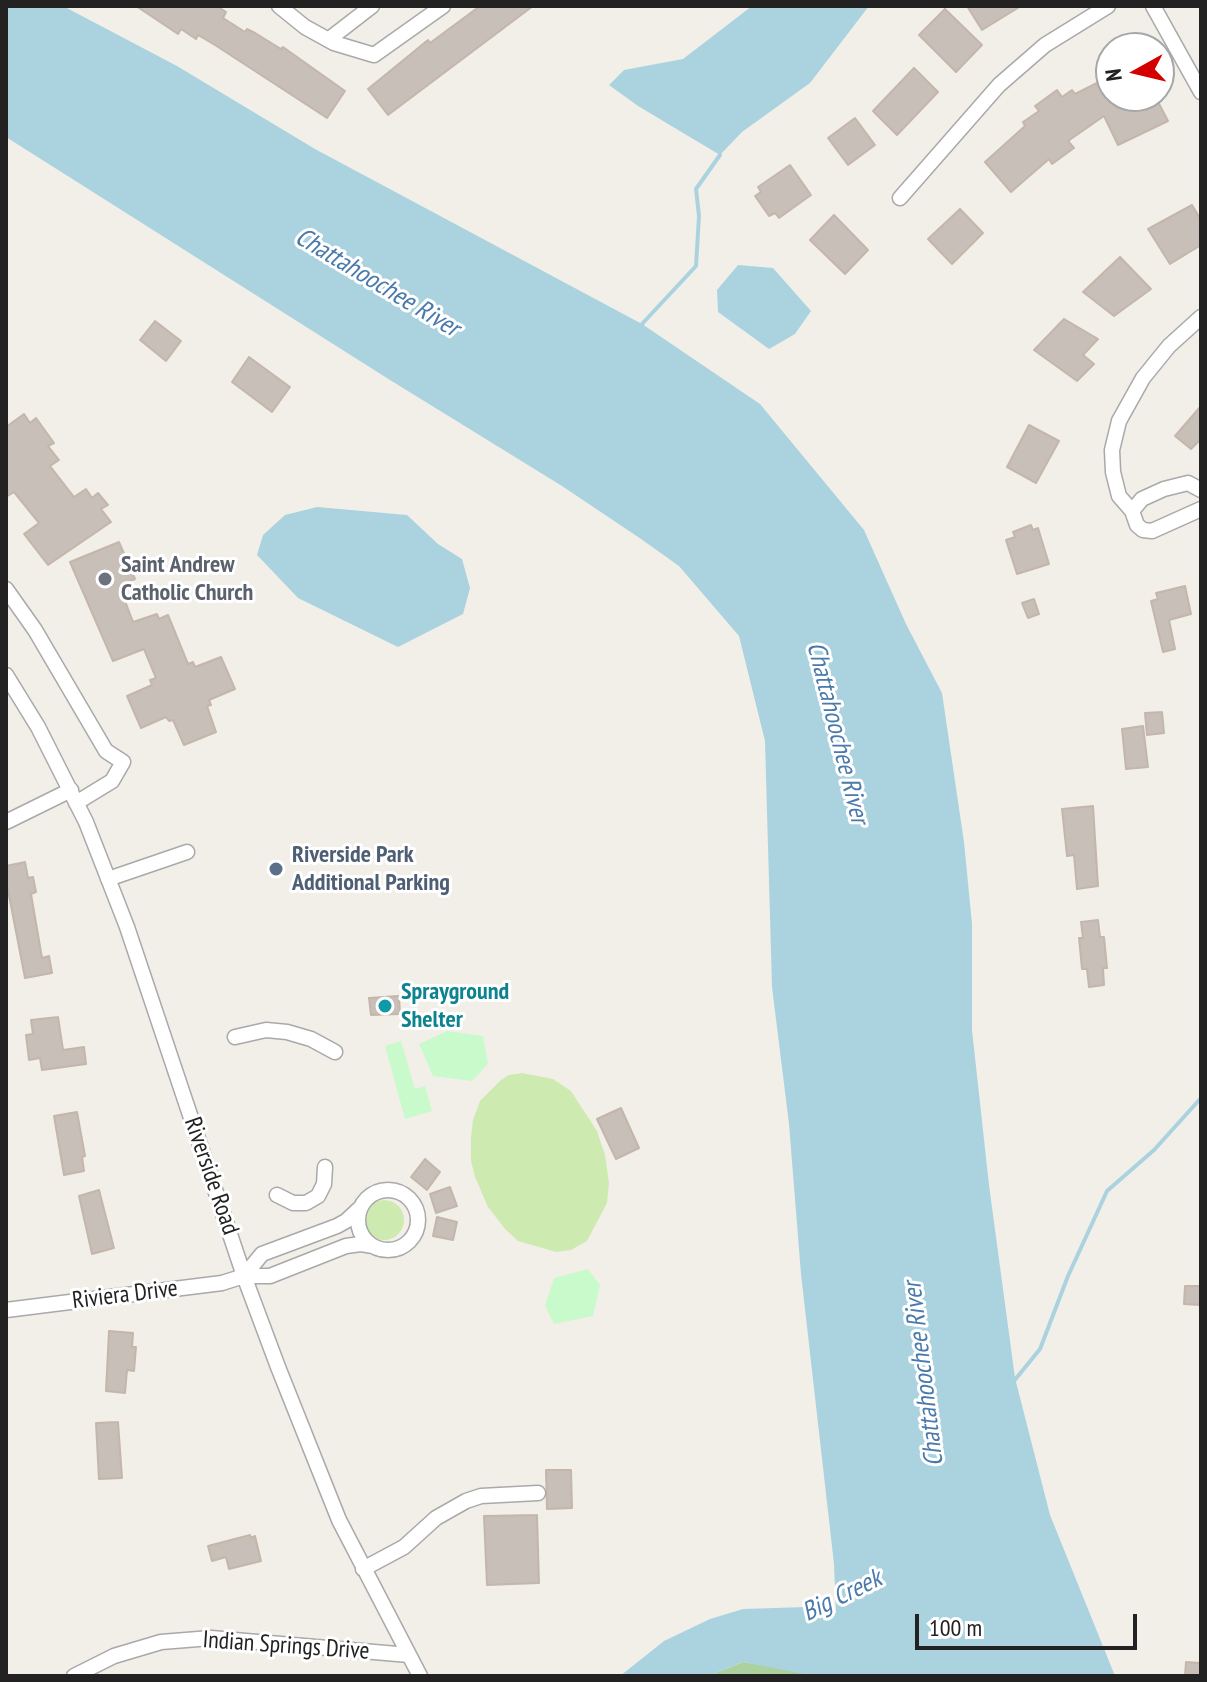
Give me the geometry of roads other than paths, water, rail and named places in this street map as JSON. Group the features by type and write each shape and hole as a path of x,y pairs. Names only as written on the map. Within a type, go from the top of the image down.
{"street":[{"path":"279,6 305,27 328,40 374,55 443,6"},
{"path":"328,40 372,6"},
{"path":"900,198 1020,65 1045,45 1108,6"},
{"path":"1153,6 1201,92"},
{"path":"1201,317 1169,346 1143,378 1119,421 1112,450 1119,496 1143,530 1152,531 1201,509"},
{"path":"1132,511 1142,499 1164,489 1188,483 1201,490"},
{"path":"6,589 35,630 106,751 123,762 112,781 6,822"},
{"name":"Riverside Road","path":"6,675 38,727 74,796 108,879 244,1276 318,1470 363,1569 420,1676"},
{"path":"108,879 187,852"},
{"path":"235,1037 266,1030 287,1032 311,1039 335,1052"},
{"path":"287,1032 291,1048"},
{"path":"277,1195 293,1203 306,1203 318,1196 324,1184 325,1167"},
{"path":"244,1276 262,1254 337,1226 370,1196 382,1191 394,1190 405,1195 413,1204 418,1215 413,1238 401,1247 383,1250 373,1246 359,1230 358,1217 362,1205"},
{"name":"Riviera Drive","path":"6,1310 222,1283 244,1276 270,1276 353,1244 373,1246"},
{"path":"363,1569 404,1547 436,1518 466,1501 481,1496 538,1493"},
{"name":"Indian Springs Drive","path":"74,1676 114,1656 161,1642 211,1638 409,1655"}],"water":[{"path":"6,6 63,6 177,66 315,149 642,324 760,404 864,530 906,624 942,693 964,842 972,924 972,1030 1015,1378 1050,1515 1115,1676 815,1676 743,1662 708,1676 620,1676 664,1641 710,1619 743,1609 806,1607 836,1613 834,1564 772,987 765,741 739,636 679,566 641,539 562,486 6,137"},
{"path":"752,6 869,6 810,83 742,132 720,155 609,85 624,70 683,59"},
{"path":"738,265 773,268 811,311 795,334 769,349 718,312 717,290"},
{"path":"317,507 407,515 438,544 462,559 470,588 463,614 398,647 298,598 257,555 263,535 285,515"}],"waterway":[{"path":"643,328 642,324 696,266 699,216 696,189 720,155"},
{"path":"1014,1381 1040,1349 1068,1276 1107,1191 1154,1150 1201,1098"}],"place":[{"name":"Saint Andrew Catholic Church","path":"105,579"},
{"name":"Riverside Park Additional Parking","path":"276,869"},
{"name":"Sprayground Shelter","path":"385,1006"}],"water label":[{"name":"Chattahoochee River","path":"377,283"},
{"name":"Chattahoochee River","path":"837,733"},
{"name":"Chattahoochee River","path":"924,1374"},
{"name":"Big Creek","path":"842,1596"}]}
